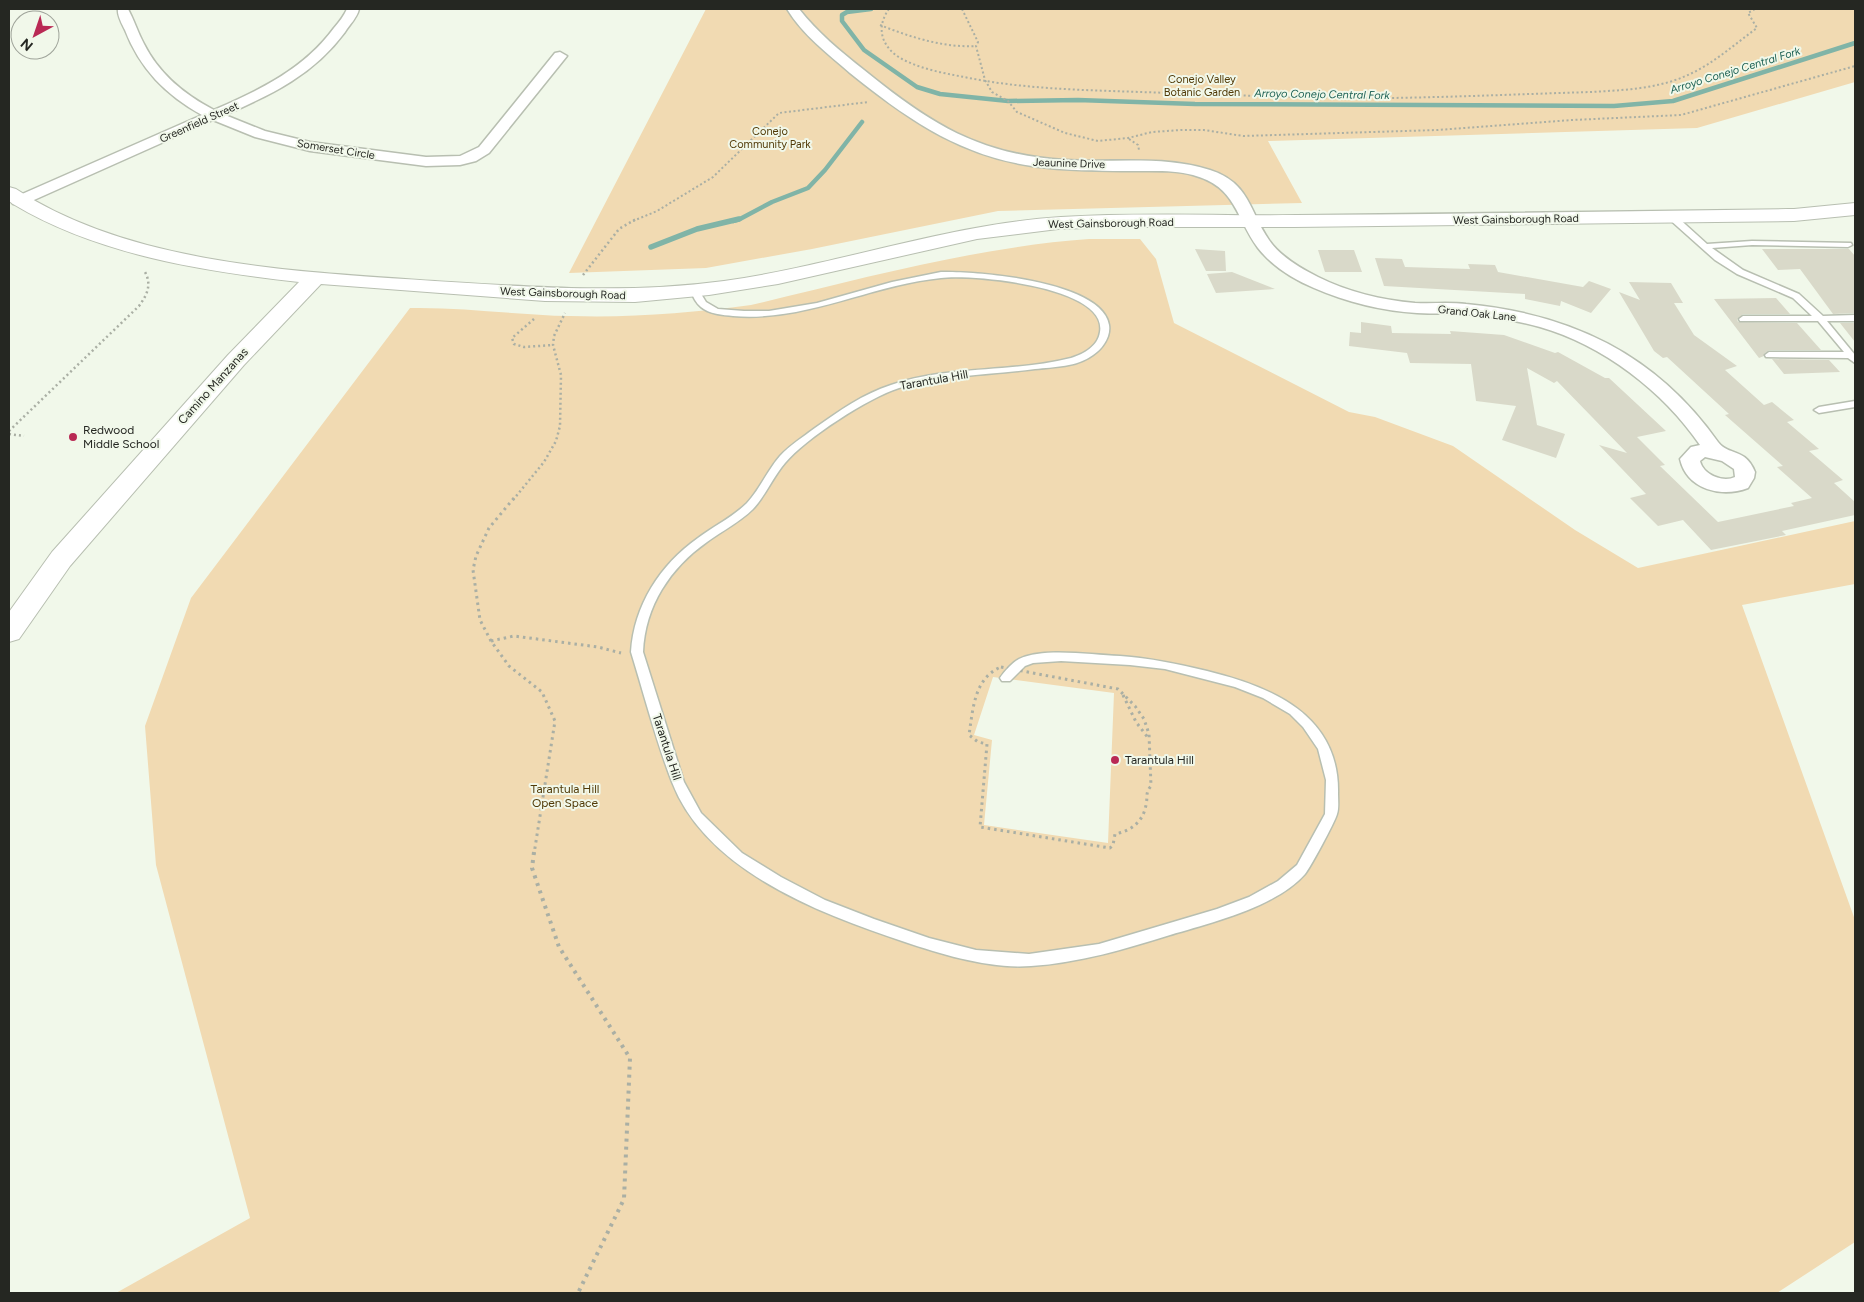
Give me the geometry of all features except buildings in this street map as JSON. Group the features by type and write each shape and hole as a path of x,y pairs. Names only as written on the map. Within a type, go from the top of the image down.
{"street":[{"name":"Greenfield Street","path":"14,197 214,116 267,90 294,74 321,53 351,15 353,9"},
{"name":"Jeaunine Drive","path":"793,9 808,29 834,52 921,120 957,141 1004,157 1031,162 1178,167 1200,171 1222,180 1234,190 1251,222"},
{"name":"Somerset Circle","path":"123,10 137,48 152,71 174,91 214,116 260,134 298,144 348,153 428,161 458,161 477,154 484,150 560,56"},
{"path":"14,197 57,220 122,244 241,270 314,279"},
{"name":"West Gainsborough Road","path":"314,279 569,296 623,296 744,285 1006,229 1100,221 1251,222 1794,215 1855,208"},
{"name":"Grand Oak Lane","path":"1251,222 1262,243 1272,255 1290,269 1320,284 1345,293 1384,304 1504,314 1548,323 1597,344 1640,372 1674,402 1702,432 1714,451"},
{"name":"Camino Manzanas","path":"9,632 36,592 74,544 230,367 314,279"}],"lane":[{"path":"1672,217 1707,246 1718,258 1740,272 1796,296 1820,318 1853,357"},
{"path":"1707,246 1752,244 1848,245"},
{"name":"Tarantula Hill","path":"694,291 706,307 726,313 779,314 919,279 943,275 980,276 1042,286 1081,298 1092,305 1102,316 1105,328 1102,342 1093,352 1082,358 1060,364 940,377 907,383 878,393 852,406 801,442 784,457 754,502 687,552 665,576 644,611 636,634 637,652 678,783 698,817 737,857 776,881 820,904 872,925 929,944 976,956 1029,960 1099,950 1218,915 1254,901 1283,884 1302,869 1331,814 1332,780 1324,748 1307,724 1294,711 1267,695 1237,683 1165,665 1061,657 1033,659 1021,663 1006,678"},
{"path":"1743,319 1855,318"},
{"path":"1769,355 1853,357"},
{"path":"1819,410 1855,404"}],"path":[{"path":"889,9 880,24 884,40 890,51 910,62 944,73 1020,86 1283,98 1464,97 1612,89 1665,83 1690,76 1713,62 1728,48 1757,28 1748,13 1749,10 1755,9"},
{"path":"962,9 978,42 976,46 985,80 992,92 1008,101 1016,112 1066,133 1098,140 1128,138 1152,132 1182,130 1204,130 1243,136 1437,130 1572,120 1681,116 1855,66"},
{"path":"880,24 894,31 957,47 976,46"},
{"path":"583,274 619,229 627,223 657,211 713,177 779,114 869,102 875,99"},
{"path":"9,432 139,306 147,296 150,285 149,277 145,272"},
{"path":"566,312 554,336 553,345 561,375 560,426 556,441 544,462 489,528 476,556 473,570 480,620 491,641 509,666 542,692 555,722 532,868 559,947 630,1058 624,1199 578,1293"},
{"path":"534,319 512,338 514,344 524,347 553,345"},
{"path":"9,432 24,436"},
{"path":"491,641 514,636 598,647 619,653 637,652"},
{"path":"1001,667 1015,668 1065,680 1108,686 1122,692 1144,719 1150,739 1151,786 1146,792 1147,805 1139,820 1129,831 1115,834 1113,845 1110,848 980,827 987,744 978,742 969,735 980,684 992,669 1001,667"},
{"path":"1122,692 1136,722 1150,739"}],"green space":[{"path":"706,9 1855,9 1855,82 1697,128 1268,141 1302,203 998,211 812,249 706,268 569,273"},
{"name":"Tarantula Hill Open Space","path":"1089,239 1140,239 1156,259 1174,323 1349,412 1375,417 1453,446 1575,530 1638,568 1855,521 1855,584 1742,605 1855,920 1855,1242 1777,1293 116,1293 250,1218 156,865 145,726 191,598 410,308 593,316 638,316 706,310 751,305 919,265 1047,243","holes":["993,677 1114,693 1108,843 984,825 992,740 974,735"]}],"waterway":[{"name":"Arroyo Conejo Central Fork","path":"871,9 847,12 842,15 842,21 864,50 917,87 940,94 1008,101 1078,100 1195,104 1614,106 1673,101 1855,43"},
{"path":"733,221 772,202 808,188 825,170 862,122"},
{"path":"651,247 697,229 739,219"}],"place":[{"name":"Redwood Middle School","path":"73,437"},
{"name":"Tarantula Hill","path":"1115,760"}],"park label":[{"name":"Conejo Valley Botanic Garden","path":"1202,85"},
{"name":"Conejo Community Park","path":"770,137"}]}
